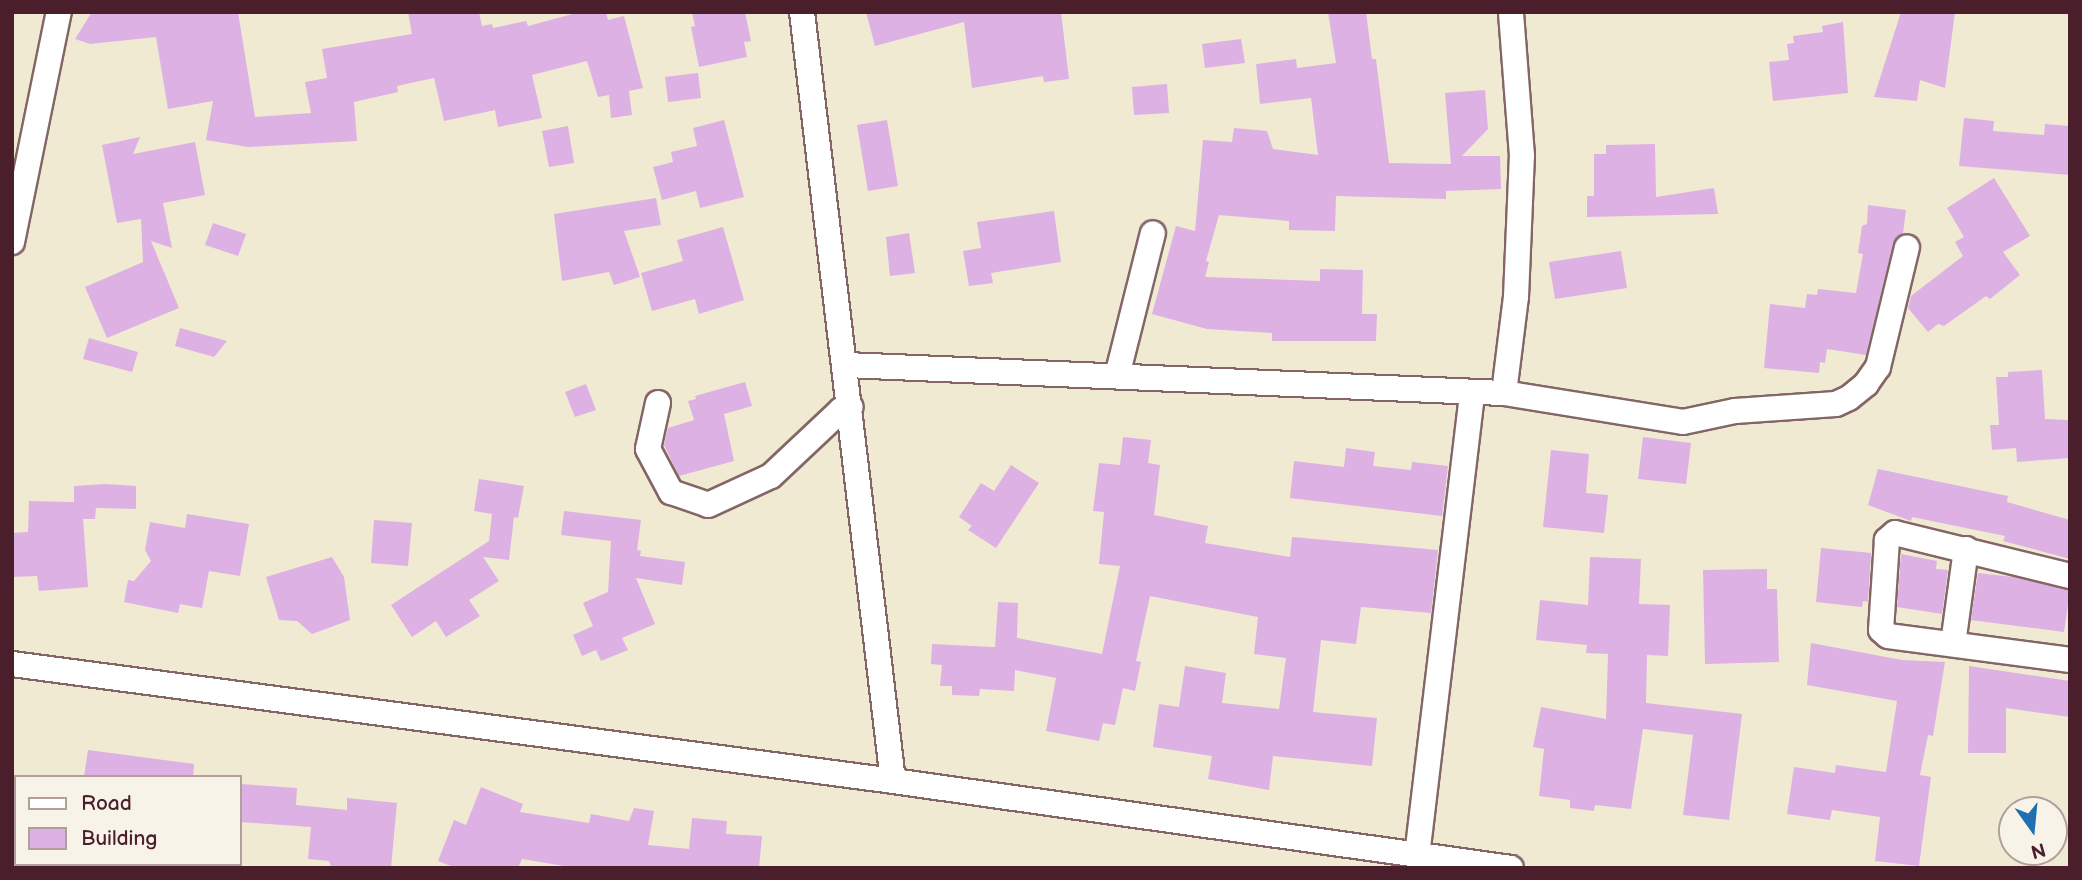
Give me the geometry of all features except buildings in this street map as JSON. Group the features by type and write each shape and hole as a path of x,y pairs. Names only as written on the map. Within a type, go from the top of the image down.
{"street":[{"path":"12,242 59,12"},
{"path":"802,12 851,407 893,781"},
{"path":"1504,393 1514,321 1522,156 1511,12"},
{"path":"1117,376 1153,233"},
{"path":"846,365 1504,393 1683,422 1735,411 1836,404 1866,384 1878,368 1907,247"},
{"path":"1417,856 1472,391"},
{"path":"658,403 648,449 671,492 708,505 771,476 841,410 851,407"},
{"path":"2070,576 1895,533 1887,540 1881,631 1888,636 2070,660"},
{"path":"1953,644 1966,549"},
{"path":"12,664 893,781 1511,868"}]}
